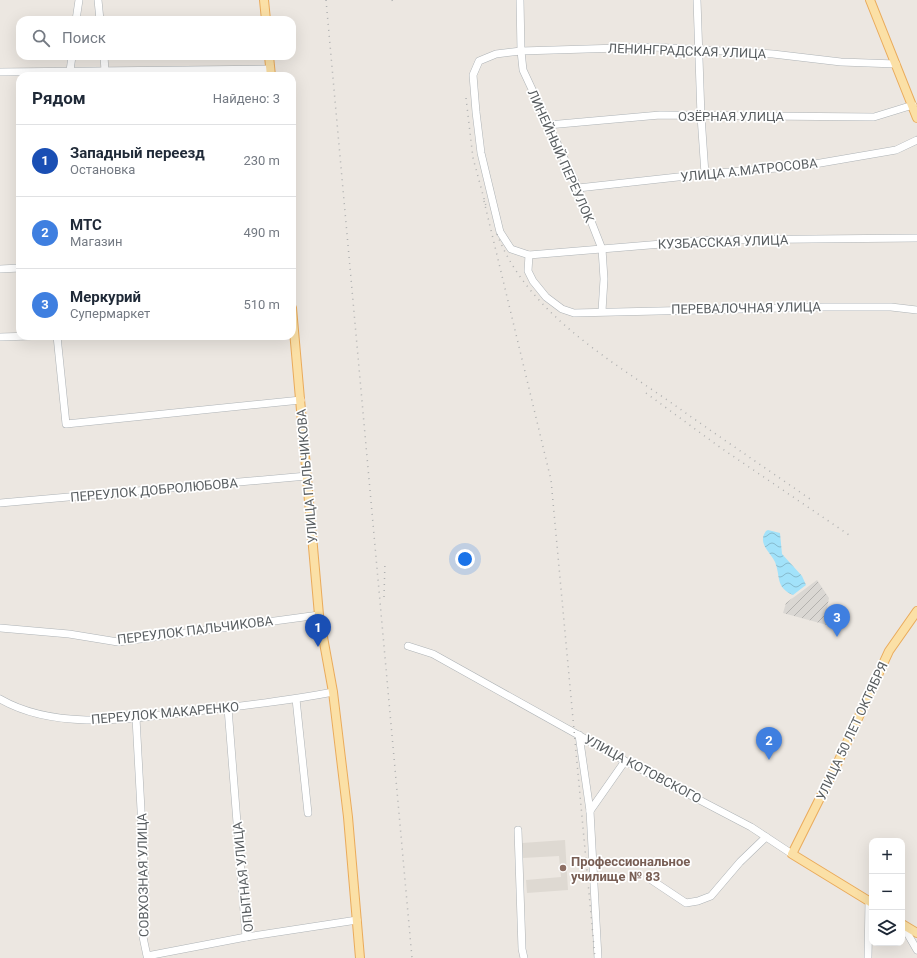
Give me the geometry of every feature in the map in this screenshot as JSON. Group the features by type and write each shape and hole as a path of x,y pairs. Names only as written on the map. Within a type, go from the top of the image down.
{"main road":[{"path":"264,0 266,16"},
{"path":"870,0 916,112"},
{"path":"269,60 270,72"},
{"name":"УЛИЦА ПАЛЬЧИКОВА","path":"295,340 308,476 319,615 333,692 348,817 360,958"},
{"name":"УЛИЦА 50 ЛЕТ ОКТЯБРЯ","path":"792,854 838,762 889,651 917,611"},
{"name":"УЛИЦА КОТОВСКОГО","path":"792,854 869,901"},
{"path":"905,926 917,933"}],"street":[{"path":"77,16 79,0"},
{"path":"98,0 100,16"},
{"name":"ЛИНЕЙНЫЙ ПЕРЕУЛОК","path":"520,0 523,70 578,188 602,249 604,279 602,311"},
{"path":"697,0 700,116 705,174"},
{"name":"ЛЕНИНГРАДСКАЯ УЛИЦА","path":"529,255 511,249 500,232 481,153 473,75 479,61 496,54 521,51 653,47 773,54 841,62 896,64"},
{"path":"70,71 71,60"},
{"path":"104,60 105,71"},
{"path":"0,72 16,73"},
{"path":"58,72 270,72"},
{"name":"ОЗЁРНАЯ УЛИЦА","path":"548,125 660,115 874,117 916,112"},
{"name":"УЛИЦА А.МАТРОСОВА","path":"578,188 705,174 803,166 896,150 917,140"},
{"name":"КУЗБАССКАЯ УЛИЦА","path":"529,255 710,240 917,238"},
{"name":"ПЕРЕВАЛОЧНАЯ УЛИЦА","path":"529,255 528,271 533,281 546,297 562,309 574,313 602,311 824,306 891,307 917,310"},
{"path":"0,269 16,268"},
{"path":"0,337 16,336"},
{"path":"57,340 66,424 300,400"},
{"name":"ПЕРЕУЛОК ДОБРОЛЮБОВА","path":"0,503 308,476"},
{"name":"ПЕРЕУЛОК ПАЛЬЧИКОВА","path":"0,628 68,634 118,642 319,615"},
{"name":"УЛИЦА КОТОВСКОГО","path":"408,646 433,654 625,761 751,827 792,854"},
{"name":"ПЕРЕУЛОК МАКАРЕНКО","path":"0,699 23,710 62,718 91,721 136,718 228,708 296,699 333,692"},
{"path":"296,699 308,813"},
{"name":"ОПЫТНАЯ УЛИЦА","path":"228,708 246,937 357,920"},
{"name":"СОВХОЗНАЯ УЛИЦА","path":"136,718 145,883 143,937 147,956 246,937"},
{"path":"579,735 590,811 598,958"},
{"path":"590,811 625,761"},
{"path":"518,830 522,949 524,958"},
{"path":"650,879 686,903 698,901 711,896 740,862 766,837"},
{"path":"868,958 871,910"},
{"path":"905,929 917,950"}],"shaded area":[{"path":"817,580 829,598 826,613 831,615 827,625 783,613 786,603"},
{"name":"Профессиональное училище № 83","path":"565,840 568,890 527,893 526,880 561,877 559,856 523,858 522,843"}],"water":[{"path":"768,530 780,533 782,554 802,576 806,585 793,595 783,589 775,562 765,547 763,540 766,531"}],"railway":[{"path":"326,0 412,958"},
{"path":"466,98 473,158 486,206"},
{"path":"484,201 551,480 595,958"},
{"path":"497,234 510,262 528,287 548,310 572,331 596,351 810,499"},
{"path":"646,393 721,448 852,537"},
{"path":"384,597 385,561"}],"place":[{"name":"Меркурий","path":"837,637"},
{"name":"Западный переезд","path":"318,647"},
{"name":"МТС","path":"769,760"},
{"name":"Профессиональное училище № 83","path":"563,868"}]}
